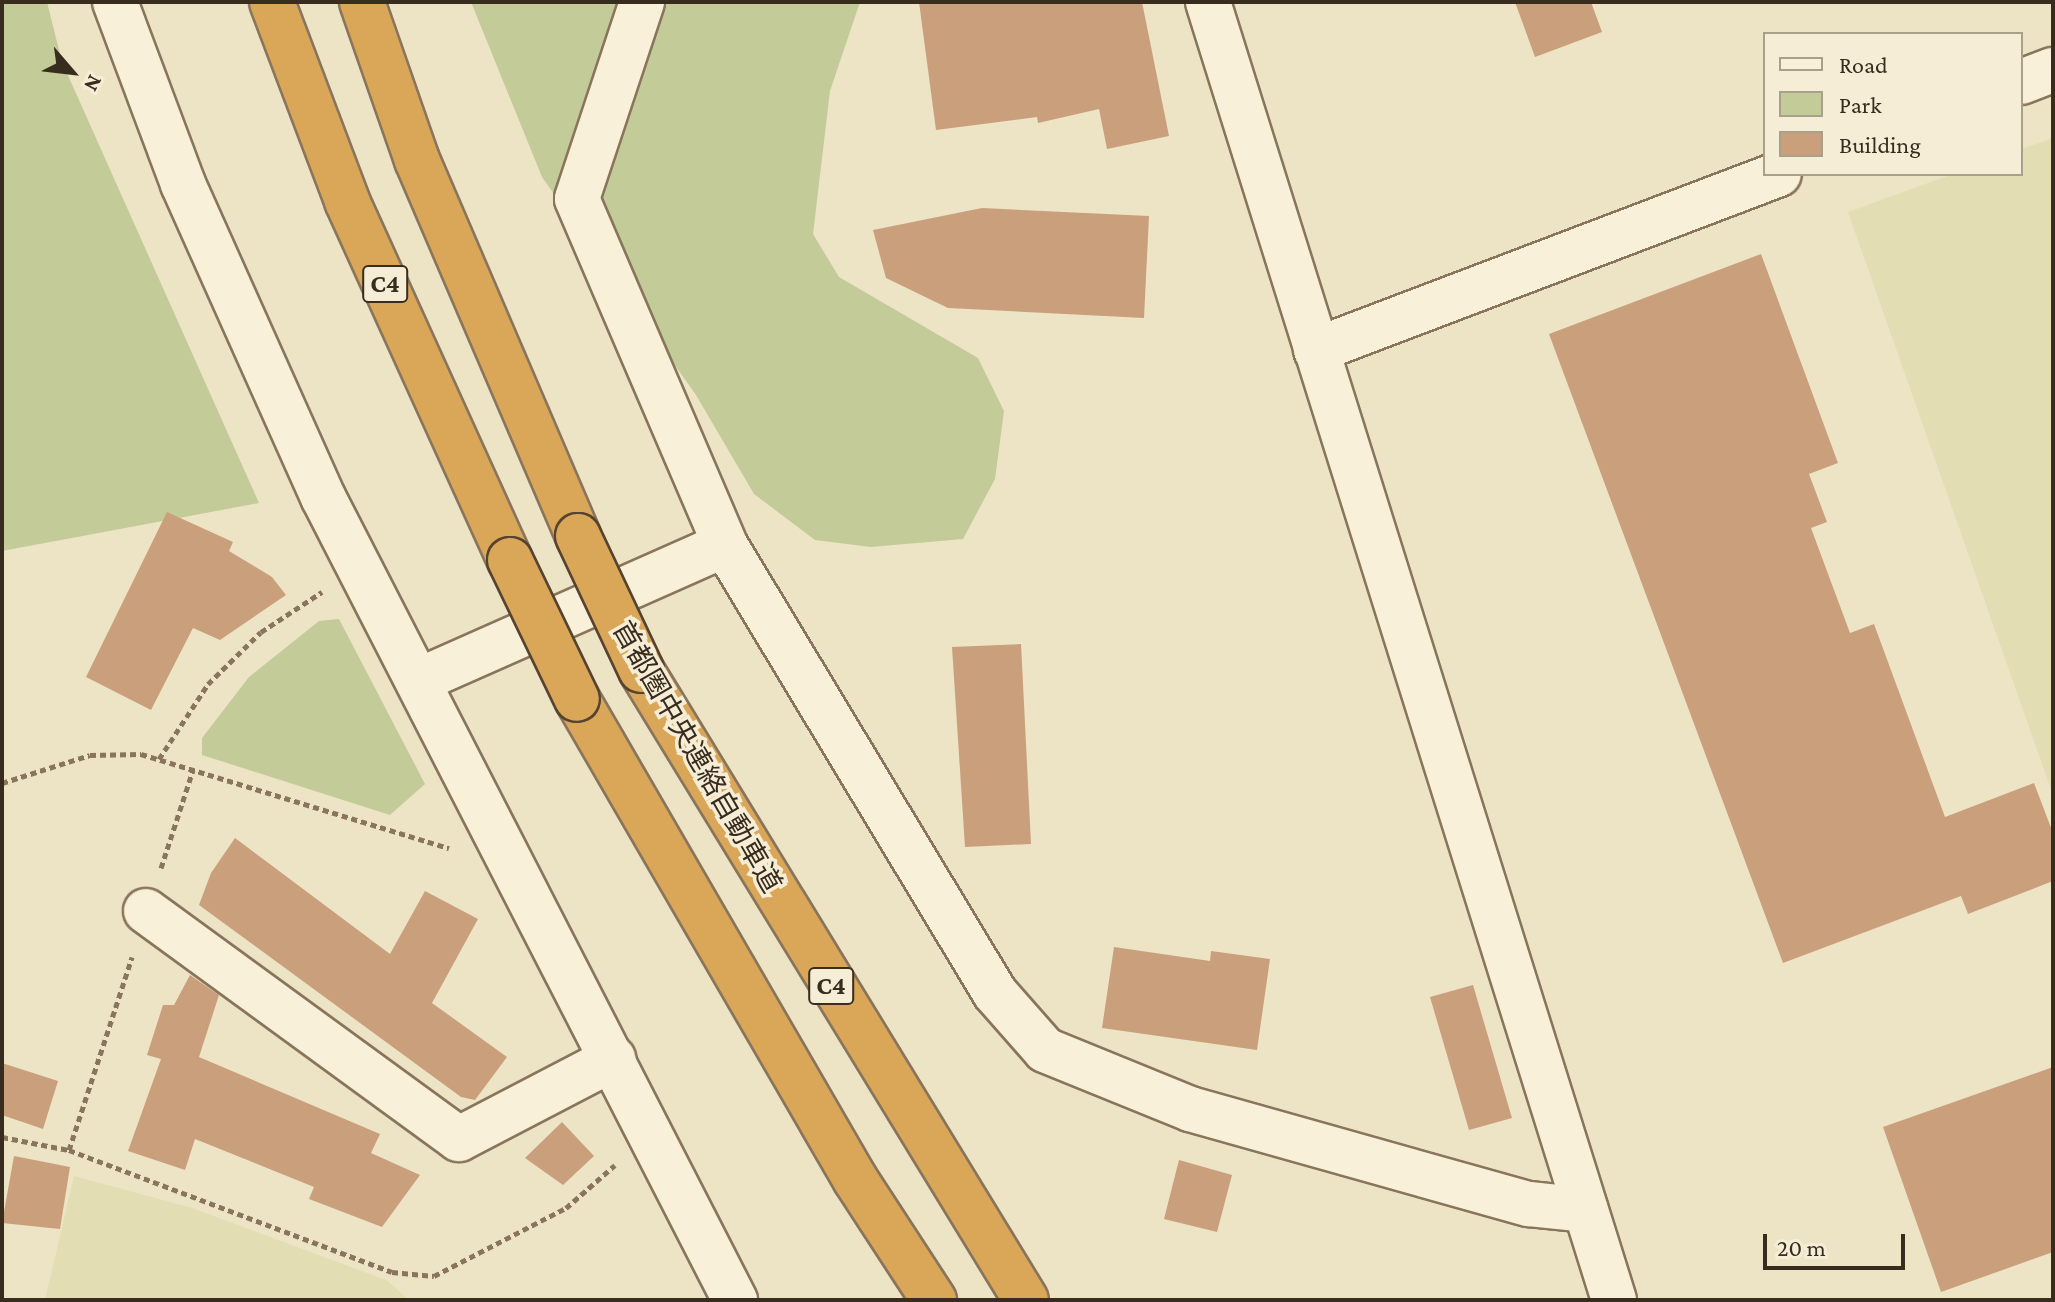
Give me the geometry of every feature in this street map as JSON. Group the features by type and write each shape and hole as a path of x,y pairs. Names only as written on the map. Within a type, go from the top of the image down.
{"highway":[{"name":"C4","path":"272,2 347,201 510,560 577,699 855,1179 934,1300"},
{"name":"首都圏中央連絡自動車道","path":"362,2 417,160 578,536 641,670 1026,1300"}],"street":[{"path":"115,2 183,184 360,567 422,679 735,1300"},
{"path":"642,2 577,199 725,545 995,993 1045,1050 1190,1109 1529,1204 1586,1210"},
{"path":"1202,5 1316,350 1614,1300"},
{"path":"2023,81 2053,70"},
{"path":"1316,350 1774,176"},
{"path":"422,679 725,545"},
{"path":"146,911 459,1139 613,1059"}],"path":[{"path":"159,759 208,684 261,632 360,567"},
{"path":"2,783 90,755 159,759 519,869"},
{"path":"2,1137 69,1150 392,1272 434,1276 566,1208 606,1170 657,1141"}],"shaded area":[{"path":"2053,138 2053,795 1848,212 1947,176 2023,176 2023,148"},
{"path":"74,1176 192,1208 386,1280 409,1300 45,1300"}],"green space":[{"path":"2,2 47,2 62,62 259,503 2,551"},
{"path":"471,2 860,2 830,91 813,234 839,277 978,358 1004,411 995,479 963,539 871,547 815,540 754,494 696,395 542,177"},
{"path":"339,619 425,784 390,815 202,755 202,738 249,677 319,621"}],"building":[{"path":"919,2 1142,2 1169,136 1107,149 1099,109 1038,123 1037,117 936,130"},
{"path":"1515,2 1591,2 1602,32 1535,57"},
{"path":"982,208 1149,216 1144,318 948,308 886,278 873,230"},
{"path":"1761,254 1838,463 1809,474 1827,522 1811,528 1850,633 1874,624 1945,817 2034,783 2053,833 2053,881 1968,914 1961,896 1783,963 1549,334"},
{"path":"167,512 233,542 229,551 272,577 286,595 220,640 193,628 151,710 86,677"},
{"path":"1021,644 1031,844 965,847 952,647"},
{"path":"235,838 390,954 425,891 478,919 432,1003 507,1057 475,1100 461,1097 199,905 211,873"},
{"path":"1114,947 1210,961 1211,951 1270,959 1257,1050 1102,1028"},
{"path":"190,975 219,995 199,1057 380,1134 371,1153 420,1175 382,1227 309,1199 314,1187 195,1139 185,1170 128,1151 161,1059 147,1055 163,1005 174,1005"},
{"path":"1473,985 1512,1118 1469,1130 1430,997"},
{"path":"2,1063 58,1081 43,1129 2,1115"},
{"path":"2053,1067 2053,1252 1941,1292 1883,1127"},
{"path":"562,1122 594,1156 563,1185 525,1158"},
{"path":"14,1156 70,1167 60,1229 2,1223"},
{"path":"1179,1160 1232,1175 1217,1232 1164,1219"}]}
